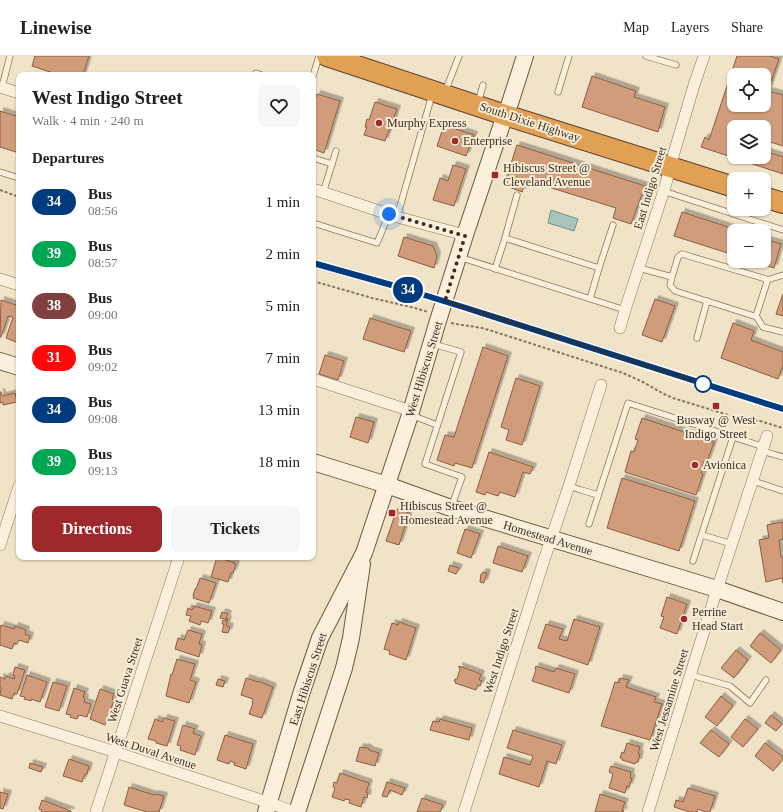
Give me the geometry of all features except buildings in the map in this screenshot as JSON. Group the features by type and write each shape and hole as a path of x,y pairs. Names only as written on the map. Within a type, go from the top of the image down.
{"highway":[{"name":"South Dixie Highway","path":"336,57 505,115 727,185"},
{"path":"771,199 783,203"}],"street":[{"path":"505,115 524,56"},
{"name":"East Indigo Street","path":"620,328 664,191 694,85 704,56"},
{"path":"1,87 16,92"},
{"name":"West Hibiscus Street","path":"387,485 411,413 458,257 505,115"},
{"path":"318,191 465,236"},
{"path":"0,279 16,284"},
{"path":"0,361 16,366"},
{"path":"316,381 411,413"},
{"name":"West Indigo Street","path":"464,812 601,385"},
{"name":"West Jessamine Street","path":"648,812 717,589 768,436"},
{"name":"Homestead Avenue","path":"316,463 387,485 451,508 717,589 783,612"},
{"name":"East Hibiscus Street","path":"268,807 302,691 320,638 364,553 387,485"},
{"path":"0,545 16,495"},
{"name":"East Hibiscus Street","path":"295,812 344,668 351,638 364,553"},
{"name":"West Guava Street","path":"96,812 178,560"},
{"name":"West Duval Avenue","path":"0,716 115,752 268,807 295,812"}],"lane":[{"path":"1,87 10,56"},
{"path":"314,72 320,56"},
{"path":"316,224 377,243 393,215 439,93 459,56"},
{"path":"558,92 569,56"},
{"path":"646,56 676,65"},
{"path":"477,105 483,85"},
{"path":"318,191 332,164 336,151"},
{"path":"316,159 332,164"},
{"path":"0,172 16,177"},
{"path":"664,191 783,230"},
{"path":"495,269 517,196"},
{"path":"590,299 613,225"},
{"path":"505,238 599,268"},
{"path":"783,273 767,280 682,254 678,257 670,285 674,290 756,316 763,327 783,332"},
{"path":"458,257 625,310"},
{"path":"316,264 445,301 783,409"},
{"path":"639,268 672,277"},
{"path":"756,316 767,280"},
{"path":"697,338 707,301"},
{"path":"432,343 461,352 424,464 462,477 451,508"},
{"path":"589,524 628,403 733,437 783,457"},
{"path":"411,413 437,425"},
{"path":"693,562 733,437"},
{"path":"753,481 783,491"},
{"path":"569,486 598,495"},
{"path":"702,535 732,544"},
{"path":"691,675 730,686 750,703 766,680"}],"path":[{"path":"0,190 16,196"},
{"path":"316,282 372,298 415,308 432,314"},
{"path":"448,322 460,326 483,328 623,373 638,379 672,398 735,417 760,421 783,428"}],"water":[{"path":"551,210 578,219 574,231 548,223"}],"bus line":[{"name":"34","path":"316,264 463,307 783,409"}],"place":[{"name":"Murphy Express","path":"379,123"},
{"name":"Enterprise","path":"455,141"},
{"name":"Hibiscus Street @ Cleveland Avenue","path":"495,175"},
{"name":"Busway @ West Indigo Street","path":"716,406"},
{"name":"Avionica","path":"695,465"},
{"name":"Hibiscus Street @ Homestead Avenue","path":"392,513"},
{"name":"Perrine Head Start","path":"684,619"}],"route":[{"path":"389,214 465,236 445,301 703,384"}]}
